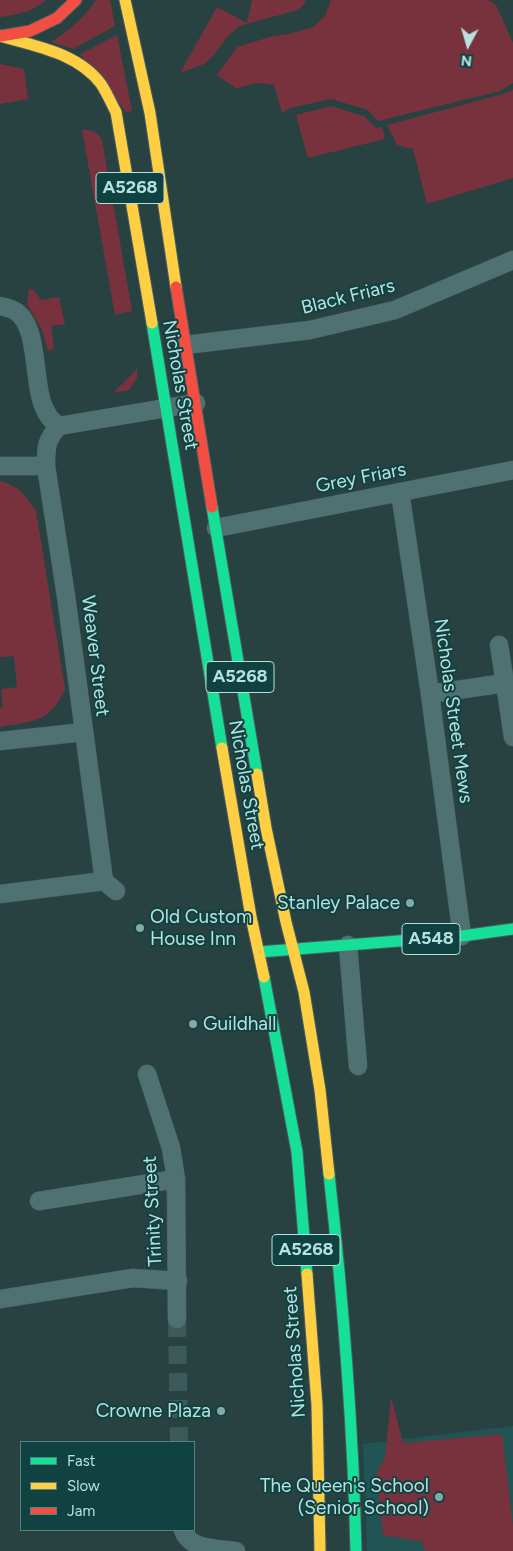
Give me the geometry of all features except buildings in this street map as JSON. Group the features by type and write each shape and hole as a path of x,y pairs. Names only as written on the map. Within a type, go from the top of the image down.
{"main road":[{"name":"A5268","path":"0,36 30,31 57,18 76,0"},
{"name":"Nicholas Street","path":"125,0 150,113 186,345 266,828 304,992 320,1090 337,1242 353,1458 356,1551"},
{"name":"Nicholas Street","path":"0,36 69,58 83,66 99,81 116,112 167,407 212,690 251,917 282,1062 297,1152 317,1406 320,1551"},
{"name":"A548","path":"259,952 462,936 513,928"},
{"path":"328,959 348,945"},
{"path":"304,992 311,976"}],"street":[{"name":"Black Friars","path":"186,345 310,330 394,310 490,268 513,260"},
{"path":"2,306 18,313 25,323 32,339 41,399 48,416 59,426 196,403"},
{"name":"Weaver Street","path":"0,894 110,886 84,732 46,466 46,448 49,437 59,426"},
{"path":"0,466 46,466"},
{"name":"Grey Friars","path":"216,528 513,470"},
{"name":"Nicholas Street Mews","path":"400,492 430,694 462,936"},
{"path":"499,645 513,737"},
{"path":"430,694 505,682"},
{"path":"0,741 84,732"},
{"path":"348,945 358,1066"},
{"name":"Trinity Street","path":"147,1074 172,1148 176,1178 178,1319"},
{"path":"39,1201 176,1178"},
{"path":"0,1300 133,1278 178,1281"},
{"path":"184,1531 190,1542 198,1546 236,1551"}],"shaded area":[{"path":"0,0 46,0 24,12 0,17"},
{"path":"96,0 110,0 115,26 73,49 51,42 76,23"},
{"path":"252,0 306,0 298,10 239,26 204,64 180,73 217,7 247,23"},
{"path":"331,0 488,0 496,5 513,43 513,83 500,91 378,121 368,110 331,99 290,108 282,113 274,85 255,84 237,89 217,75 237,47 313,27 325,16"},
{"path":"117,35 132,111 126,112 80,54"},
{"path":"0,64 24,69 28,99 0,104"},
{"path":"513,90 513,178 427,204 413,149 397,145 387,125"},
{"path":"331,106 364,116 376,128 382,127 385,139 308,158 296,115"},
{"path":"82,130 94,132 102,140 132,311 115,315"},
{"path":"29,289 34,290 41,300 59,297 65,324 51,326 54,349 48,351 42,330 27,304"},
{"path":"137,369 137,378 129,390 113,393"},
{"path":"0,481 21,492 36,511 65,689 59,700 47,714 31,721 0,727 0,708 3,707 1,689 17,687 14,656 0,657"},
{"name":"The Queen's School (Senior School)","path":"391,1397 403,1443 502,1434 513,1526 513,1551 425,1551 422,1542 383,1535 376,1473 385,1458"},
{"name":"The Queen's School (Senior School)","path":"513,1426 513,1551 367,1551 363,1444"}],"tunnel":[{"path":"177,1319 179,1441"}],"traffic: fast":[{"path":"152,323 222,748"},
{"path":"212,507 257,774"},
{"path":"259,952 462,936 513,929"},
{"path":"264,977 297,1152 307,1274"},
{"path":"329,1174 347,1362 356,1551"}],"traffic: slow":[{"path":"125,0 150,113 176,287"},
{"path":"0,36 41,47 68,58 91,73 107,94 116,112 152,323"},
{"path":"222,748 251,917 264,977"},
{"path":"257,774 266,828 286,922 304,992 320,1090 329,1174"},
{"path":"307,1274 317,1405 320,1551"}],"traffic: jam":[{"path":"1,36 30,31 57,18 76,0"},
{"path":"176,287 212,507"}],"place":[{"name":"Stanley Palace","path":"410,903"},
{"name":"Old Custom House Inn","path":"140,928"},
{"name":"Guildhall","path":"193,1024"},
{"name":"Crowne Plaza","path":"221,1411"},
{"name":"The Queen's School (Senior School)","path":"439,1497"}]}
